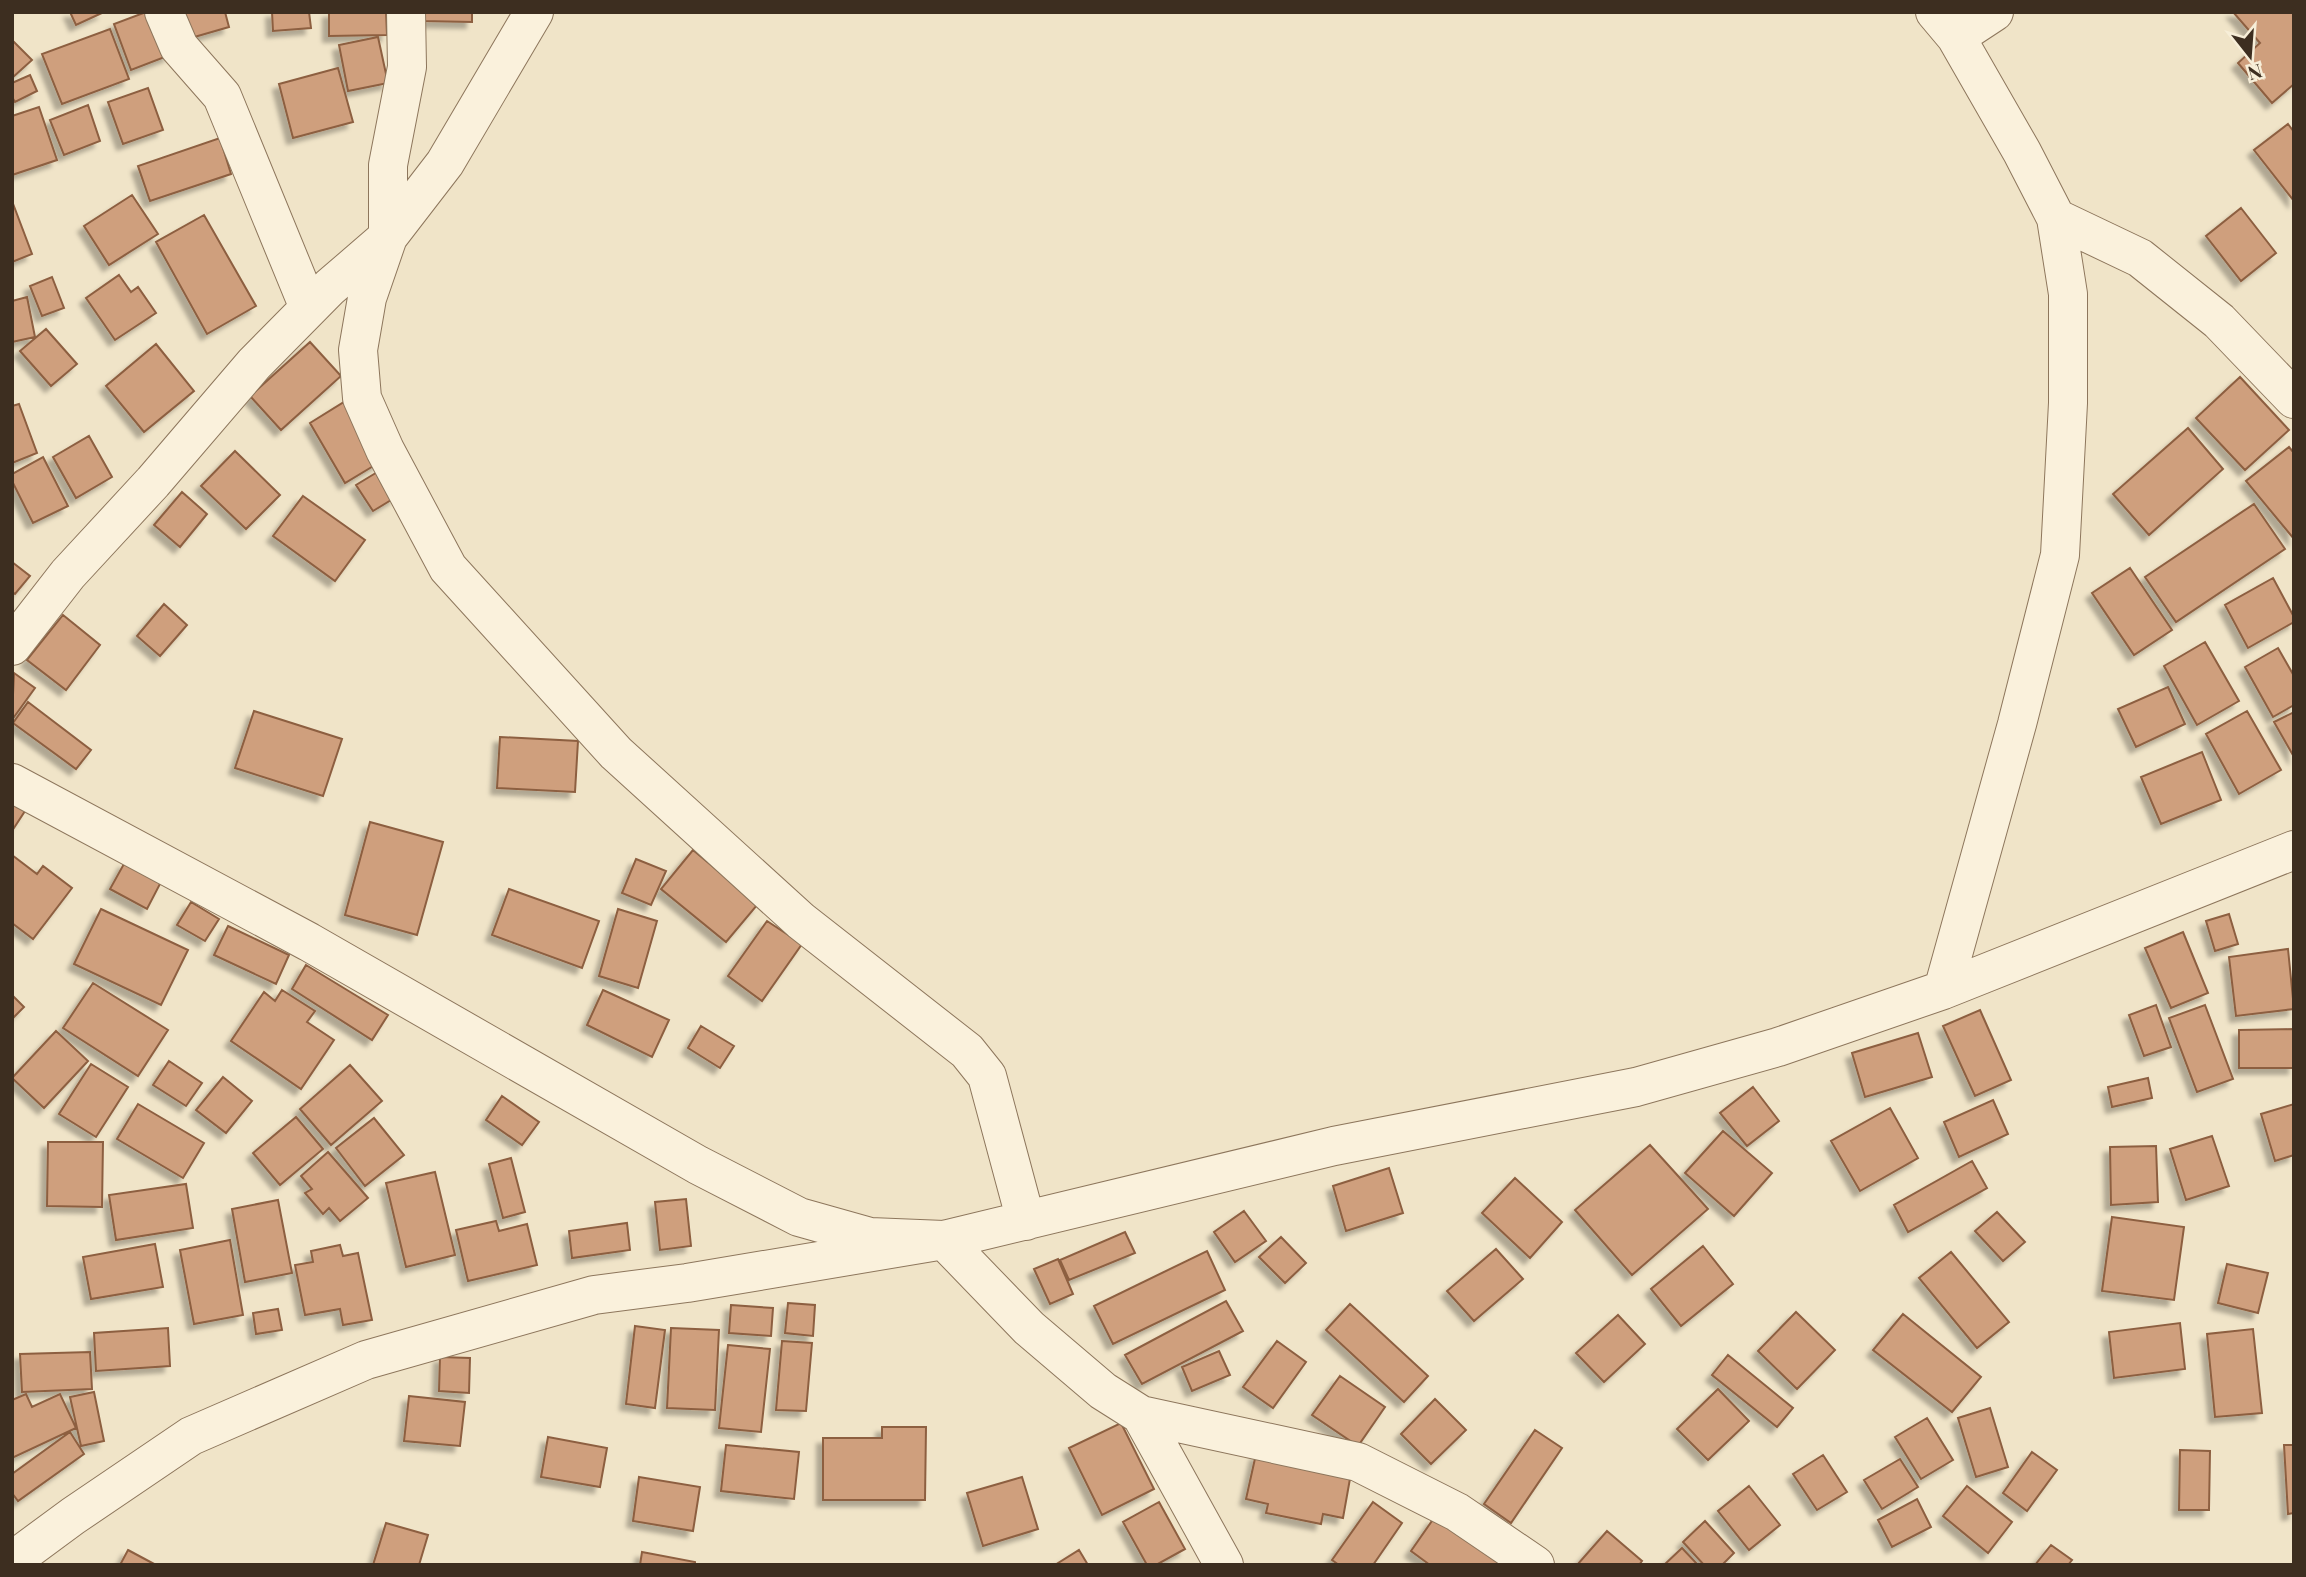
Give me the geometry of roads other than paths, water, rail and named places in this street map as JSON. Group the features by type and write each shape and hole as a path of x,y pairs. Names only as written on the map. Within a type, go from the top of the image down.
{"street":[{"path":"164,12 179,47 222,96 309,308"},
{"path":"406,12 407,66 388,165 388,237 367,298 358,350 362,398 385,450 448,568 617,753 801,921 967,1051 987,1076 1026,1220"},
{"path":"12,646 68,574 153,482 254,364 309,308 388,237 445,163 534,12"},
{"path":"1943,990 2017,724 2060,555 2068,403 2068,294 2056,218 2022,152 1946,25 1994,12"},
{"path":"2056,218 2140,258 2219,321 2294,399"},
{"path":"12,783 309,942 698,1165 799,1217 870,1237 944,1240 1029,1328 1103,1391 1141,1415 1358,1462 1457,1512 1535,1565"},
{"path":"12,1561 191,1436 366,1360 594,1295 687,1283 944,1240 1334,1146 1636,1087 1778,1046 1943,990 2294,850"},
{"path":"1141,1415 1224,1565"}]}
